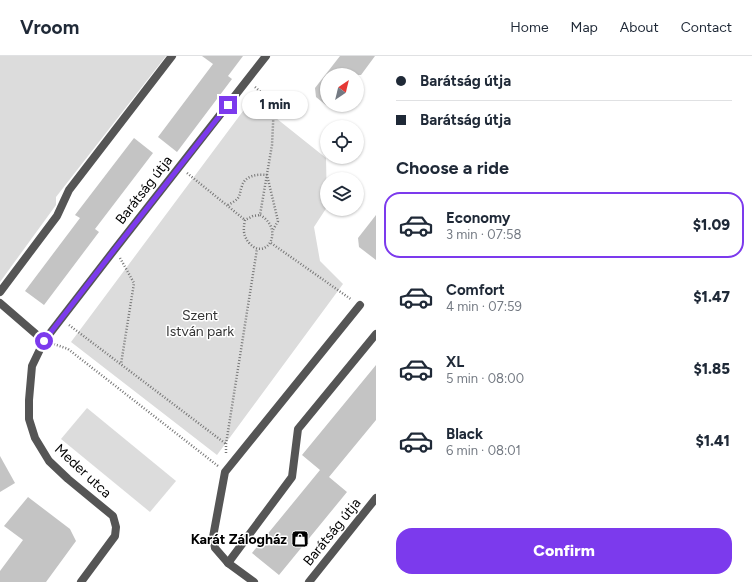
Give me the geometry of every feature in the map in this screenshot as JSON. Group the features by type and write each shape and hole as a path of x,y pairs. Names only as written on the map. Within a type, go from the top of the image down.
{"street":[{"path":"0,292 57,216 69,190 172,56"},
{"name":"Barátság útja","path":"44,341 266,56"},
{"path":"0,303 44,341"},
{"path":"254,582 228,563 215,548 213,537 225,472 360,305"},
{"path":"228,563 292,477 298,429 376,334"},
{"name":"Meder utca","path":"44,341 32,366 28,419 35,438 49,461 68,479 113,516 116,527 115,536 80,582"},
{"name":"Barátság útja","path":"309,582 376,498"}],"path":[{"path":"248,80 274,104 272,145 260,215"},
{"path":"179,167 245,220"},
{"path":"228,205 237,199 244,181 259,174 267,175"},
{"path":"267,175 278,220 273,230"},
{"path":"260,215 270,223 273,230 273,238 271,243 257,249 253,247 245,239 243,230 245,220 253,216 260,215"},
{"path":"271,243 360,305"},
{"path":"115,249 134,283 121,364"},
{"path":"225,472 226,444 257,249"},
{"path":"61,319 226,444"},
{"path":"44,341 68,349 225,472"}],"green space":[{"path":"0,56 166,56 56,197 56,205 0,282"},
{"name":"Szent István park","path":"252,99 320,153 320,164 326,164 326,172 320,172 321,216 314,227 320,261 343,284 217,455 71,342"},
{"path":"87,408 176,481 150,512 61,439"}],"building":[{"path":"202,56 243,56 228,76 232,79 177,152 158,137 213,64"},
{"path":"340,56 375,56 364,71 364,68 331,68"},
{"path":"320,82 320,100 316,97 315,88"},
{"path":"134,138 153,153 95,229 99,232 44,305 25,291 80,218 75,215"},
{"path":"376,215 376,260 359,247 358,238"},
{"path":"376,365 376,420 329,477 347,492 279,575 252,553 320,470 302,455"},
{"path":"0,456 15,483 0,492"},
{"path":"28,497 70,529 76,541 46,582 0,582 0,571 23,540 4,526"}],"place":[{"name":"Karát Zálogház","path":"300,539"}],"route":[{"path":"44,341 228,105"}]}
